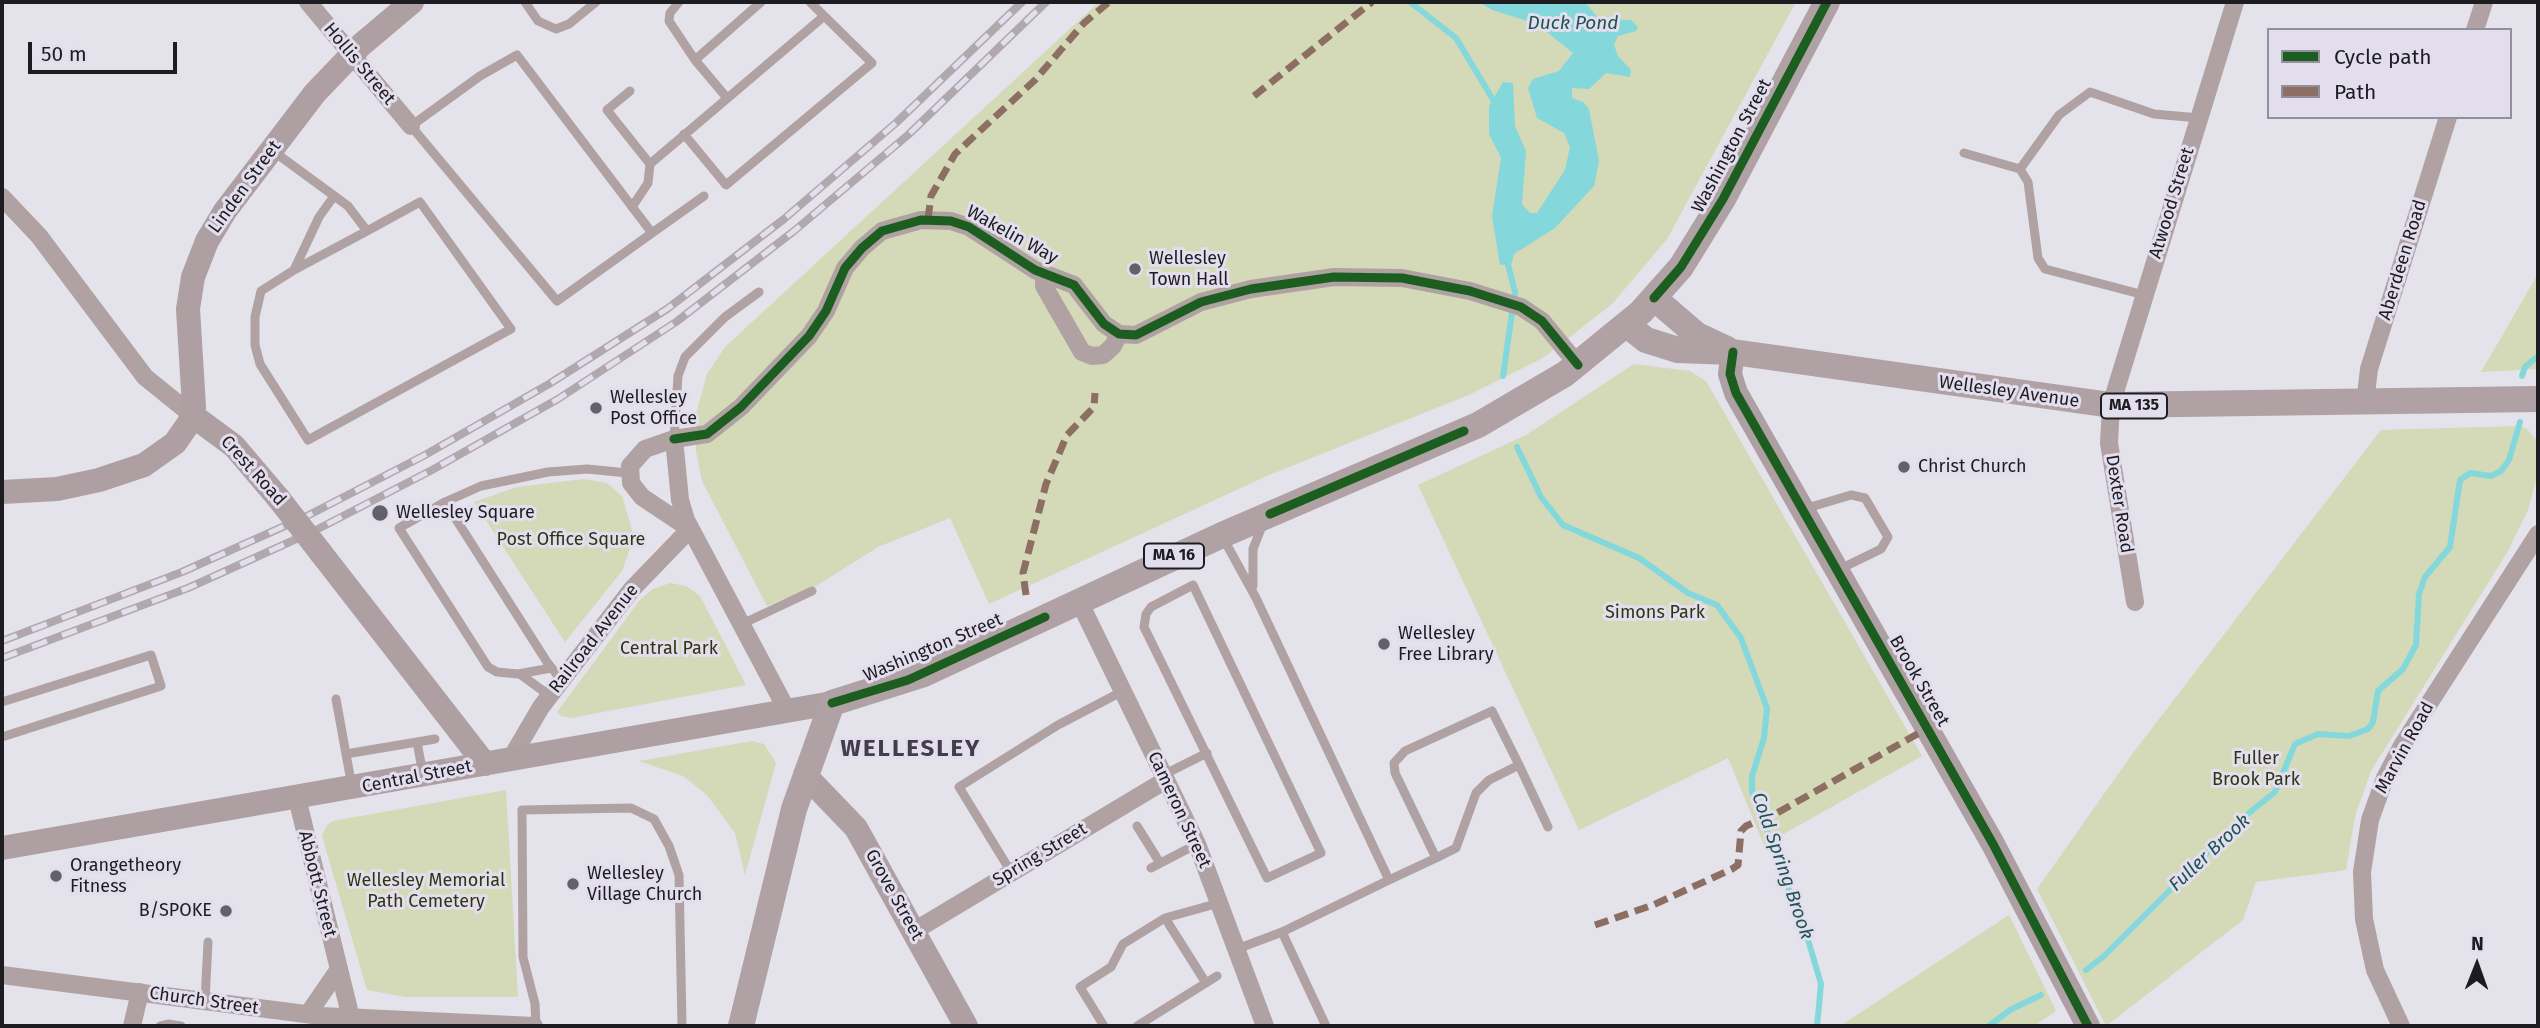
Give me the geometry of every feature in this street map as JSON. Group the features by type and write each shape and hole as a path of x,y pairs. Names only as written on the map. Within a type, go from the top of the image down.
{"main road":[{"name":"Washington Street","path":"832,703 924,674 1222,535 1478,425 1525,400 1578,365 1627,325 1681,267 1723,198 1827,2"},
{"name":"Wellesley Avenue","path":"1654,298 1697,335 1733,352"},
{"name":"Wellesley Avenue","path":"1627,325 1646,340 1666,348 1733,352 2110,405 2538,399"},
{"path":"741,1026 784,845 805,775 832,703"}],"street":[{"name":"Hollis Street","path":"308,2 411,126"},
{"name":"Linden Street","path":"192,415 195,390 187,318 196,267 215,226 315,93 351,54 412,2"},
{"name":"Atwood Street","path":"2110,405 2235,2"},
{"path":"2476,28 2484,2"},
{"name":"Aberdeen Road","path":"2365,403 2369,369 2447,119"},
{"name":"Crest Road","path":"2,197 39,236 145,377 233,446 279,499 485,764"},
{"name":"Wakelin Way","path":"674,439 712,431 767,384 820,321 845,268 868,242 893,226 928,219 957,222 982,233 1044,274 1080,289 1104,324 1119,334 1142,333 1179,311 1211,298 1286,282 1334,277 1411,279 1521,307 1547,326 1578,365"},
{"name":"Wakelin Way","path":"1044,274 1044,286 1082,352 1092,356 1103,355 1113,346 1119,334"},
{"name":"Brook Street","path":"1733,352 1730,374 1735,393 1993,844 2088,1026"},
{"name":"Dexter Road","path":"2110,405 2109,443 2135,602"},
{"path":"2,492 68,487 135,469 170,448 192,415"},
{"path":"690,529 642,497 631,483 628,473 639,452 674,439 680,500 690,529 788,712"},
{"name":"Railroad Avenue","path":"510,760 550,696 557,675 632,589 690,529"},
{"name":"Marvin Road","path":"2401,1026 2378,977 2364,919 2362,872 2370,820 2385,778 2403,744 2538,534"},
{"name":"Cameron Street","path":"1079,601 1196,844 1221,903 1265,1026"},
{"name":"Central Street","path":"2,848 297,799 832,703"},
{"name":"Grove Street","path":"805,775 856,828 966,1026"},
{"name":"Spring Street","path":"914,931 1165,777"},
{"name":"Abbott Street","path":"297,799 351,1018"},
{"path":"316,1019 339,970"},
{"name":"Church Street","path":"2,975 205,1001 316,1019 351,1018 535,1026"},
{"path":"132,1026 140,992"}],"lane":[{"path":"525,2 538,21 556,29 569,24 596,2"},
{"path":"679,2 670,13 669,22 695,60 727,98"},
{"path":"695,60 761,2"},
{"path":"684,134 726,185 872,63 810,2"},
{"path":"632,207 648,183 650,163 823,17"},
{"path":"652,233 517,55 480,76 411,126 557,301 704,196"},
{"path":"630,91 607,110 650,163"},
{"path":"2020,169 2059,115 2090,92 2154,114 2199,118"},
{"path":"271,150 353,212 367,231"},
{"path":"1964,153 2020,169 2028,182 2038,258 2045,268 2144,295"},
{"path":"295,271 316,224 334,196"},
{"path":"420,202 510,329 308,440 263,371 255,345 256,308 261,291 295,271 420,202"},
{"path":"674,439 678,376 685,357 725,317 759,292"},
{"path":"557,675 497,672 488,667 399,528 445,502 481,486 548,472 587,469 628,473"},
{"path":"1802,510 1851,495 1865,498 1888,537 1881,549 1838,570"},
{"path":"445,502 557,675"},
{"path":"1256,598 1251,573 1253,549 1256,537 1270,514"},
{"path":"1222,535 1256,598 1389,880"},
{"path":"1193,585 1321,853 1267,878 1207,753 1144,627 1146,614 1151,607 1193,585"},
{"path":"742,624 812,591"},
{"path":"2,702 151,654 161,686 2,737"},
{"path":"518,674 550,696"},
{"path":"1011,872 959,788 1058,724 1123,691"},
{"path":"336,699 352,789"},
{"path":"1436,858 1395,773 1396,759 1492,710 1548,827"},
{"path":"346,754 435,739"},
{"path":"417,741 423,775"},
{"path":"1165,777 1207,753"},
{"path":"1237,949 1282,932 1436,858 1460,842 1471,801 1481,786 1519,765"},
{"path":"535,1026 535,1004 523,957 522,810 631,808 644,811 654,819 669,846 679,875 682,1026"},
{"path":"1138,827 1160,863"},
{"path":"1150,869 1196,844"},
{"path":"1104,1026 1080,987 1111,967 1123,944 1165,918 1221,903"},
{"path":"1165,918 1206,983"},
{"path":"1282,932 1326,1026"},
{"path":"205,1001 208,942"},
{"path":"1137,1026 1217,976"},
{"path":"160,1026 181,1026"}],"green space":[{"path":"1099,2 1796,2 1667,239 1612,304 1543,358 1471,394 1269,475 989,604 950,518 878,547 816,586 767,606 702,481 696,451 696,414 707,374 725,347"},
{"path":"2538,274 2538,369 2481,372"},
{"name":"Simons Park","path":"1634,364 1690,371 1706,381 1922,756 1764,845 1728,758 1579,830 1418,485 1526,435"},
{"name":"Fuller Brook Park","path":"2519,426 2527,429 2538,442 2538,472 2528,510 2508,551 2371,771 2355,816 2346,870 2256,882 2243,920 2106,1026 2037,889 2133,753 2381,430"},
{"name":"Post Office Square","path":"584,479 607,483 622,496 634,537 622,571 565,642 474,502 517,487"},
{"name":"Central Park","path":"670,583 686,586 700,596 746,685 571,718 561,716 557,712 640,600 653,589"},
{"path":"752,741 764,744 776,763 745,875 735,833 707,795 683,776 639,761"},
{"name":"Wellesley Memorial Path Cemetery","path":"506,790 518,997 406,997 367,990 322,836 327,825 333,821"},
{"path":"2009,915 2056,1011 2034,1026 1840,1026"}],"water":[{"name":"Duck Pond","path":"1479,2 1585,2 1599,19 1631,20 1638,27 1636,31 1618,36 1614,45 1618,56 1631,70 1630,77 1606,73 1589,89 1572,88 1572,98 1583,102 1589,109 1599,161 1594,186 1555,228 1514,254 1512,263 1500,265 1492,216 1501,158 1489,134 1489,106 1503,82 1513,83 1515,126 1526,151 1522,204 1530,213 1537,213 1565,170 1570,147 1564,133 1537,118 1528,88 1533,79 1559,71 1573,53 1537,24 1492,10"}],"waterway":[{"name":"Cold Spring Brook","path":"1410,2 1456,38 1495,103"},
{"name":"Cold Spring Brook","path":"1503,376 1515,292 1506,257"},
{"name":"Fuller Brook","path":"2522,376 2525,367 2538,356"},
{"name":"Fuller Brook","path":"2086,970 2104,956 2239,821 2275,792 2295,744 2318,734 2349,736 2368,729 2373,722 2378,691 2403,669 2416,645 2419,594 2425,577 2450,547 2460,480 2470,473 2491,476 2501,471 2509,460 2520,422"},
{"name":"Cold Spring Brook","path":"1517,447 1541,497 1563,525 1639,558 1688,593 1717,605 1741,638 1767,708 1764,738 1752,776 1752,792 1809,943 1821,984 1817,1026"},
{"name":"Fuller Brook","path":"1989,1026 2010,1010 2041,995"}],"railway":[{"path":"2,641 182,572 307,516 425,455 549,384 667,309 784,219 897,122 1022,2"},
{"path":"2,658 188,588 314,531 432,470 558,399 676,322 794,231 908,135 1046,2"}],"marked path":[{"path":"928,219 931,196 955,154 1035,80 1084,23 1109,2"},
{"path":"1254,96 1372,2"},
{"path":"1026,595 1023,573 1046,484 1067,435 1094,407 1095,393"},
{"path":"1595,925 1653,905 1732,869 1738,865 1741,831 1746,826 1777,813 1928,728"}],"cycle path":[{"path":"1654,298 1681,267 1723,199 1827,2"},
{"path":"674,439 707,434 741,407 809,336 826,311 845,268 862,248 882,231 921,220 951,221 969,227 1035,270 1074,285 1104,324 1119,334 1136,335 1201,302 1251,289 1334,277 1402,278 1470,291 1521,307 1542,321 1578,365"},
{"path":"1733,352 1730,374 1736,393 1993,844 2088,1026"},
{"path":"1270,514 1464,431"},
{"path":"832,703 908,680 1045,617"}],"place":[{"name":"Wellesley Town Hall","path":"1135,269"},
{"name":"Wellesley Post Office","path":"596,408"},
{"name":"Christ Church","path":"1904,467"},
{"name":"Wellesley Square","path":"380,513"},
{"name":"Wellesley Free Library","path":"1384,644"},
{"name":"Orangetheory Fitness","path":"56,876"},
{"name":"Wellesley Village Church","path":"573,884"},
{"name":"B/SPOKE","path":"226,911"}],"district":[{"name":"WELLESLEY","path":"911,749"}]}
